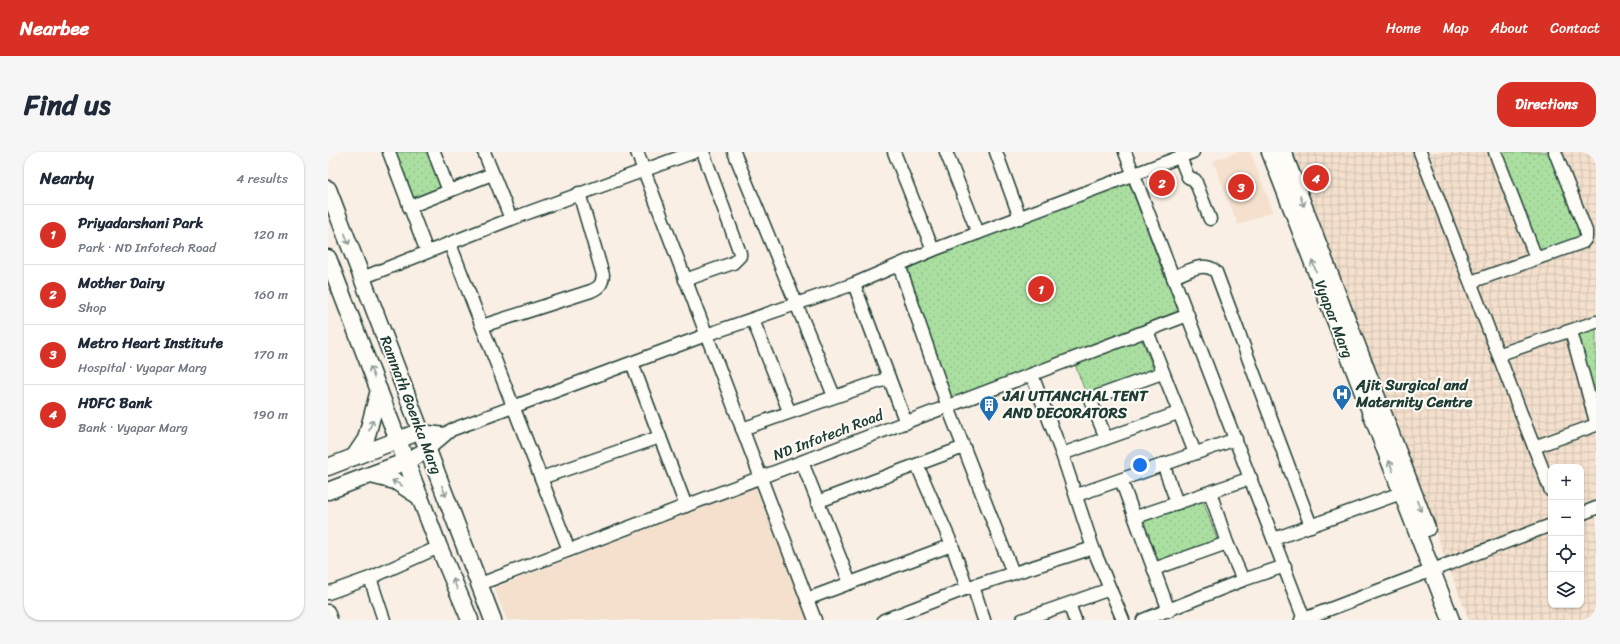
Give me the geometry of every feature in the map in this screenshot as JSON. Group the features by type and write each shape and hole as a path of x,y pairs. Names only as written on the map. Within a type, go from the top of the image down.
{"street":[{"path":"389,152 426,252"},
{"path":"434,152 449,191"},
{"path":"484,152 511,219"},
{"path":"637,152 815,620"},
{"path":"362,278 511,219 694,152"},
{"path":"685,280 733,263 740,256 703,152"},
{"path":"734,152 834,396"},
{"path":"894,152 933,250"},
{"path":"946,152 978,233"},
{"path":"996,152 1020,218"},
{"path":"1125,152 1132,174 1251,478 1303,619 1548,526"},
{"path":"328,491 407,461 429,449 445,434 513,407 706,335 854,284 933,250 1193,152"},
{"name":"Vyapar Marg","path":"1270,152 1401,493 1462,620"},
{"name":"Vyapar Marg","path":"1283,152 1437,568 1451,620"},
{"path":"1420,152 1500,354 1548,483"},
{"path":"1495,152 1536,258"},
{"path":"1471,282 1536,258 1577,245 1583,242 1586,238 1586,231 1555,152"},
{"path":"1180,157 1188,177 1195,180 1210,219"},
{"path":"409,207 492,174"},
{"name":"Ramnath Goenka Marg","path":"328,189 429,449 493,620"},
{"path":"482,326 591,291 598,288 602,284 603,275 580,193"},
{"path":"450,244 569,550"},
{"name":"Ramnath Goenka Marg","path":"328,258 439,547 470,620"},
{"path":"899,265 948,407 1013,573"},
{"path":"1173,276 1200,267 1211,267 1216,272 1311,526"},
{"path":"854,284 906,423"},
{"name":"ND Infotech Road","path":"480,584 1188,316"},
{"path":"753,320 789,411"},
{"path":"1500,354 1596,322"},
{"path":"1147,331 1194,453"},
{"path":"1534,447 1596,424 1570,331"},
{"path":"632,363 686,506"},
{"path":"1106,438 1090,399 1162,372"},
{"path":"1032,375 1077,495 1093,548 1123,620"},
{"path":"742,429 789,411 889,378"},
{"path":"354,457 366,439 379,390"},
{"path":"1062,454 1178,413"},
{"path":"328,467 421,431 445,434"},
{"path":"541,478 660,437"},
{"path":"1077,495 1236,439"},
{"path":"817,502 964,446"},
{"path":"802,462 850,583"},
{"path":"1164,464 1177,503"},
{"path":"917,465 984,620"},
{"path":"371,475 395,481 420,497"},
{"path":"1136,517 1251,478"},
{"path":"1121,480 1136,517 1169,611"},
{"path":"1210,492 1227,542 1243,580"},
{"path":"1274,539 1401,493"},
{"path":"1584,513 1596,508"},
{"path":"1154,569 1227,542"},
{"path":"807,599 952,545"},
{"path":"328,592 370,578 439,547"},
{"path":"884,620 970,587 1093,548"},
{"path":"1143,620 1169,611 1243,580 1284,566"},
{"path":"370,578 384,620"},
{"path":"1026,619 1110,589"},
{"path":"1069,604 1075,620"},
{"path":"328,611 331,620"}],"shaded area":[{"path":"1237,152 1250,152 1273,211 1238,225 1213,161"},
{"path":"1291,152 1596,152 1596,620 1469,620"},
{"path":"756,487 808,620 507,620 494,588"}],"green space":[{"path":"393,152 430,152 444,188 411,200"},
{"path":"1501,152 1550,152 1581,237 1538,253"},
{"path":"1129,183 1178,311 947,400 905,267"},
{"path":"1596,328 1596,409 1570,337"},
{"path":"1141,337 1155,373 1088,399 1074,362"},
{"path":"1203,500 1218,542 1151,566 1135,524"}],"place":[{"name":"HDFC Bank","path":"1316,178"},
{"name":"Mother Dairy","path":"1162,183"},
{"name":"Metro Heart Institute","path":"1241,187"},
{"name":"Priyadarshani Park","path":"1041,289"},
{"name":"Ajit Surgical and Maternity Centre","path":"1342,411"},
{"name":"JAI UTTANCHAL TENT AND DECORATORS","path":"989,422"}]}
